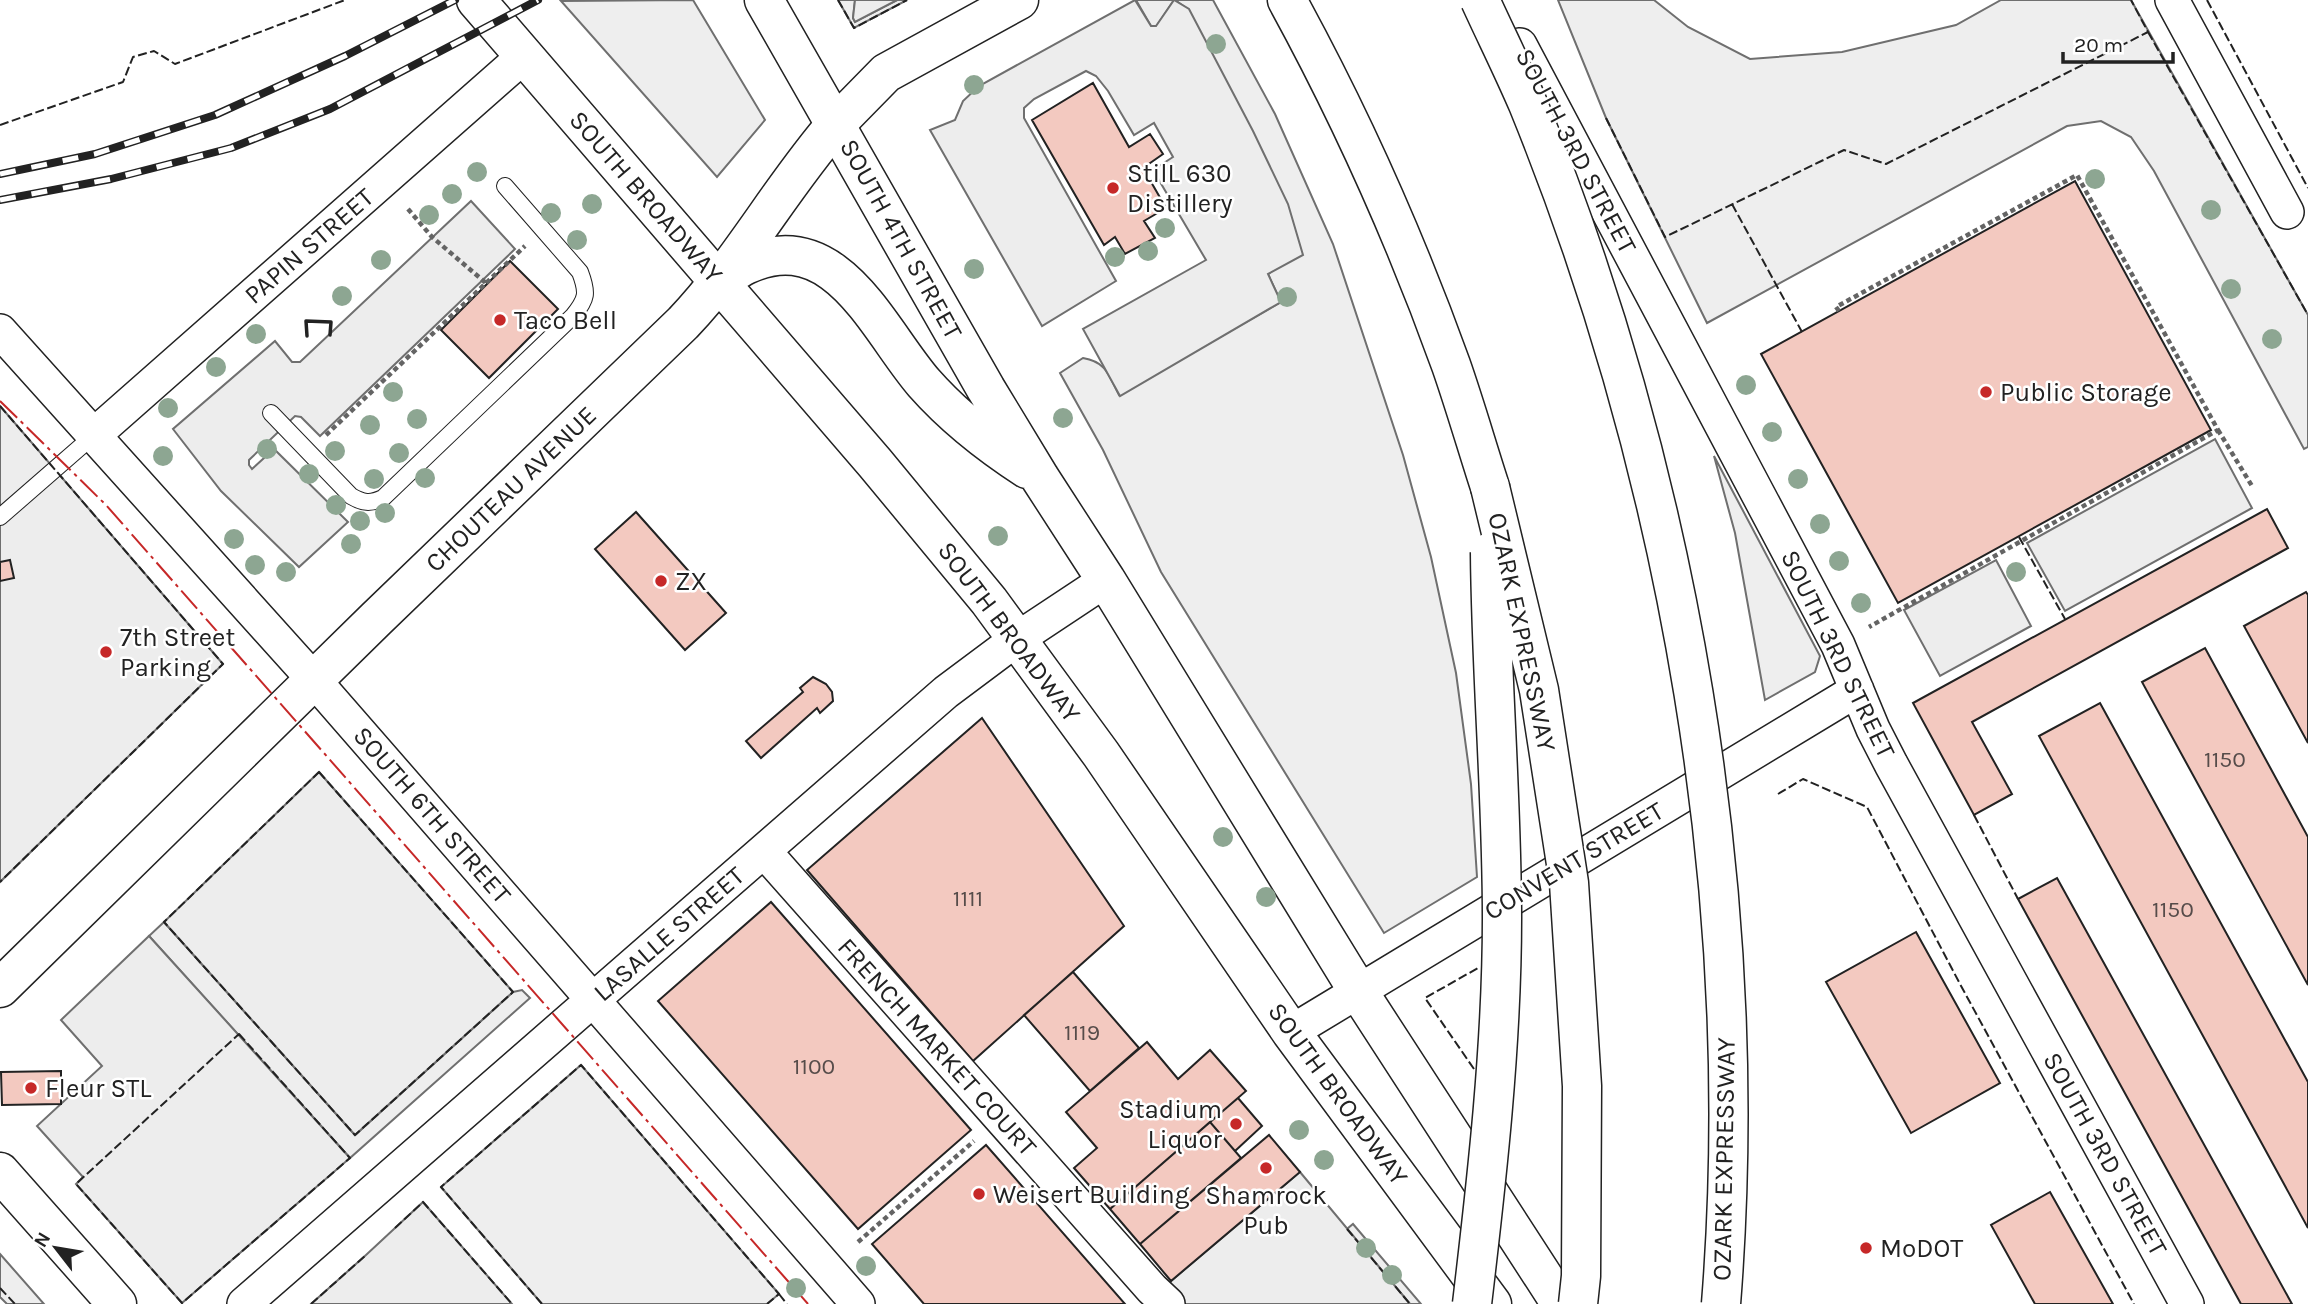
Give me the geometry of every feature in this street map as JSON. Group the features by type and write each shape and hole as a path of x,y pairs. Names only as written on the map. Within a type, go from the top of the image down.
{"main road":[{"name":"SOUTH BROADWAY","path":"475,0 875,463 989,601 1138,807 1291,1032 1492,1304"},
{"name":"SOUTH 4TH STREET","path":"764,0 986,389 1040,478"},
{"name":"CHOUTEAU AVENUE","path":"0,988 667,339 719,283 795,175 836,124 886,73 1019,0"},
{"name":"OZARK EXPRESSWAY","path":"1287,0 1321,63 1384,198 1450,365 1490,487 1539,690 1569,883 1582,1086 1581,1276 1578,1304"},
{"name":"OZARK EXPRESSWAY","path":"1480,0 1527,102 1571,218 1646,463 1681,619 1704,767 1718,891 1726,998 1730,1097 1721,1304"},
{"path":"719,283 746,265 774,257 797,257 821,264 839,274 876,317 924,383 1004,455 1040,478 1106,580 1358,991 1561,1304"},
{"path":"1472,1304 1495,1078 1502,919 1491,631 1490,487"},
{"path":"0,1172 117,1304"}],"street":[{"name":"SOUTH 3RD STREET","path":"1496,0 1838,645 1873,729 1891,764 2187,1304"},
{"path":"2172,0 2287,212"},
{"name":"PAPIN STREET","path":"93,436 524,56"},
{"name":"SOUTH 6TH STREET","path":"0,331 314,680 858,1304"},
{"name":"LASALLE STREET","path":"244,1304 946,692 1017,639 1106,580"},
{"name":"CONVENT STREET","path":"1291,1032 1857,690"},
{"name":"FRENCH MARKET COURT","path":"764,851 1168,1304"}],"lane":[{"path":"271,413 351,496 371,503 383,498 573,316 583,303 586,288 580,272 505,187"},
{"path":"0,517 93,436"}],"path":[{"path":"1839,311 1836,307 2077,175 2218,430 2252,486"},
{"path":"408,209 432,237 486,283"},
{"path":"308,452 528,243"},
{"path":"1862,631 2218,430"},
{"path":"858,1242 1000,1118"}],"shaded area":[{"path":"693,0 765,120 717,177 561,1"},
{"path":"838,0 855,0 855,22 897,0 907,0 854,28"},
{"path":"855,0 897,0 855,22"},
{"path":"1135,0 1151,26 1156,26 1174,0 1189,9 1288,204 1303,255 1268,274 1281,302 1120,396 1083,329 1206,260 1153,170 1173,157 1154,123 1134,135 1108,91 1096,76 1086,71 1034,99 1024,108 1024,118 1116,281 1042,326 930,130 955,120 963,101 979,86"},
{"path":"1136,0 1174,0 1156,27 1151,26"},
{"path":"1175,0 1213,0 1275,114 1333,244 1403,455 1431,557 1456,673 1471,784 1477,877 1384,933 1161,572 1103,450 1060,373 1083,358 1091,360 1106,371 1119,395 1281,302 1268,274 1275,269 1189,10"},
{"path":"1558,0 1654,0 1688,27 1750,59 1842,52 1956,25 2001,0 2131,0 2308,315 2308,447 2304,449 2154,171 2131,137 2101,121 2067,126 1707,323 1606,118"},
{"path":"471,201 515,249 320,436 301,417 295,416 249,460 252,469 274,449 348,522 299,567 221,491 173,429 275,341 292,362 300,362"},
{"name":"7th Street Parking","path":"0,406 223,664 0,882"},
{"path":"2215,439 2252,508 2065,611 2027,543"},
{"path":"1714,456 1820,656 1815,672 1765,700 1735,533"},
{"path":"1996,560 2031,626 1940,676 1904,610"},
{"path":"319,772 513,992 355,1135 164,922"},
{"path":"164,922 355,1135 513,992 522,990 530,998 350,1158 149,936"},
{"path":"149,936 350,1158 182,1303 76,1184 83,1177 37,1126 102,1066 61,1020"},
{"path":"581,1065 779,1294 767,1304 542,1304 441,1187"},
{"path":"1300,1172 1410,1304 1162,1304 1171,1281"},
{"path":"423,1202 512,1304 311,1304 366,1255"},
{"path":"1353,1224 1421,1304 1410,1304 1347,1229"},
{"path":"0,1254 44,1304 7,1304 0,1297"}],"building":[{"name":"StilL 630 Distillery","path":"1093,83 1129,147 1150,134 1163,154 1143,168 1166,208 1144,221 1155,238 1125,254 1115,237 1104,245 1032,120"},
{"name":"Public Storage","path":"2075,181 2211,430 1898,603 1761,354"},
{"name":"Taco Bell","path":"510,261 558,309 489,378 441,330"},
{"path":"2267,509 2288,548 1972,722 2012,794 1974,815 1913,703"},
{"name":"ZX","path":"636,512 726,613 685,650 595,549"},
{"path":"10,560 14,578 0,581 0,562"},
{"path":"2306,592 2308,595 2308,743 2244,626"},
{"path":"2205,648 2308,837 2308,985 2142,682"},
{"path":"813,677 826,684 832,692 833,701 820,713 817,708 761,758 746,741 803,692 800,688"},
{"path":"2100,703 2308,1082 2308,1228 2039,736"},
{"path":"982,718 1124,926 973,1061 807,870"},
{"path":"2057,878 2292,1304 2241,1304 2018,899"},
{"path":"771,902 971,1130 858,1229 658,1001"},
{"path":"1916,932 2000,1083 1911,1133 1826,982"},
{"path":"1073,972 1139,1048 1090,1091 1024,1015"},
{"path":"1147,1042 1178,1079 1210,1050 1246,1091 1110,1209 1074,1168 1097,1148 1066,1112"},
{"name":"Fleur STL","path":"61,1071 61,1104 2,1105 1,1072"},
{"name":"Stadium Liquor","path":"1238,1098 1262,1126 1235,1151 1210,1122"},
{"path":"1210,1122 1241,1158 1140,1244 1110,1209"},
{"path":"1269,1135 1300,1172 1171,1281 1140,1244"},
{"name":"Weisert Building","path":"986,1145 1125,1304 924,1304 872,1244"},
{"path":"2050,1192 2113,1304 2035,1304 1991,1225"}],"railway":[{"path":"0,174 95,154 215,115 345,56 455,0"},
{"path":"0,200 111,179 231,148 330,109 538,0"}],"fence":[{"path":"0,125 123,82 133,57 154,51 175,64 345,0"},
{"path":"838,0 854,28 907,0"},
{"path":"1606,118 1665,237 1844,150 1886,164 2148,32 2131,0"},
{"path":"2207,0 2308,188"},
{"path":"2148,32 2308,315"},
{"path":"1732,204 1802,332"},
{"path":"0,406 223,664 0,882"},
{"path":"2019,537 2065,619"},
{"path":"319,772 513,992 355,1135 164,922 319,772"},
{"path":"1778,794 1803,779 1867,807 2134,1304"},
{"path":"1974,815 2018,899"},
{"path":"1474,1069 1425,998 1478,968"},
{"path":"239,1034 350,1158 182,1303 76,1184 239,1034"},
{"path":"542,1304 441,1187 581,1065 779,1294 767,1304"},
{"path":"395,1228 423,1202 512,1304"},
{"path":"1347,1229 1410,1304"},
{"path":"311,1304 366,1255"},
{"path":"0,1288 15,1304"},
{"path":"779,1294 787,1304"}],"wall":[{"path":"307,336 306,321 331,322 330,335"}],"power":[{"path":"0,401 106,505 808,1304"}],"place":[{"name":"StilL 630 Distillery","path":"1113,188"},
{"name":"Taco Bell","path":"500,320"},
{"name":"Public Storage","path":"1986,392"},
{"name":"ZX","path":"661,581"},
{"name":"7th Street Parking","path":"106,652"},
{"name":"Fleur STL","path":"31,1088"},
{"name":"Stadium Liquor","path":"1236,1124"},
{"name":"Shamrock Pub","path":"1266,1168"},
{"name":"Weisert Building","path":"979,1194"},
{"name":"MoDOT","path":"1866,1248"}]}
